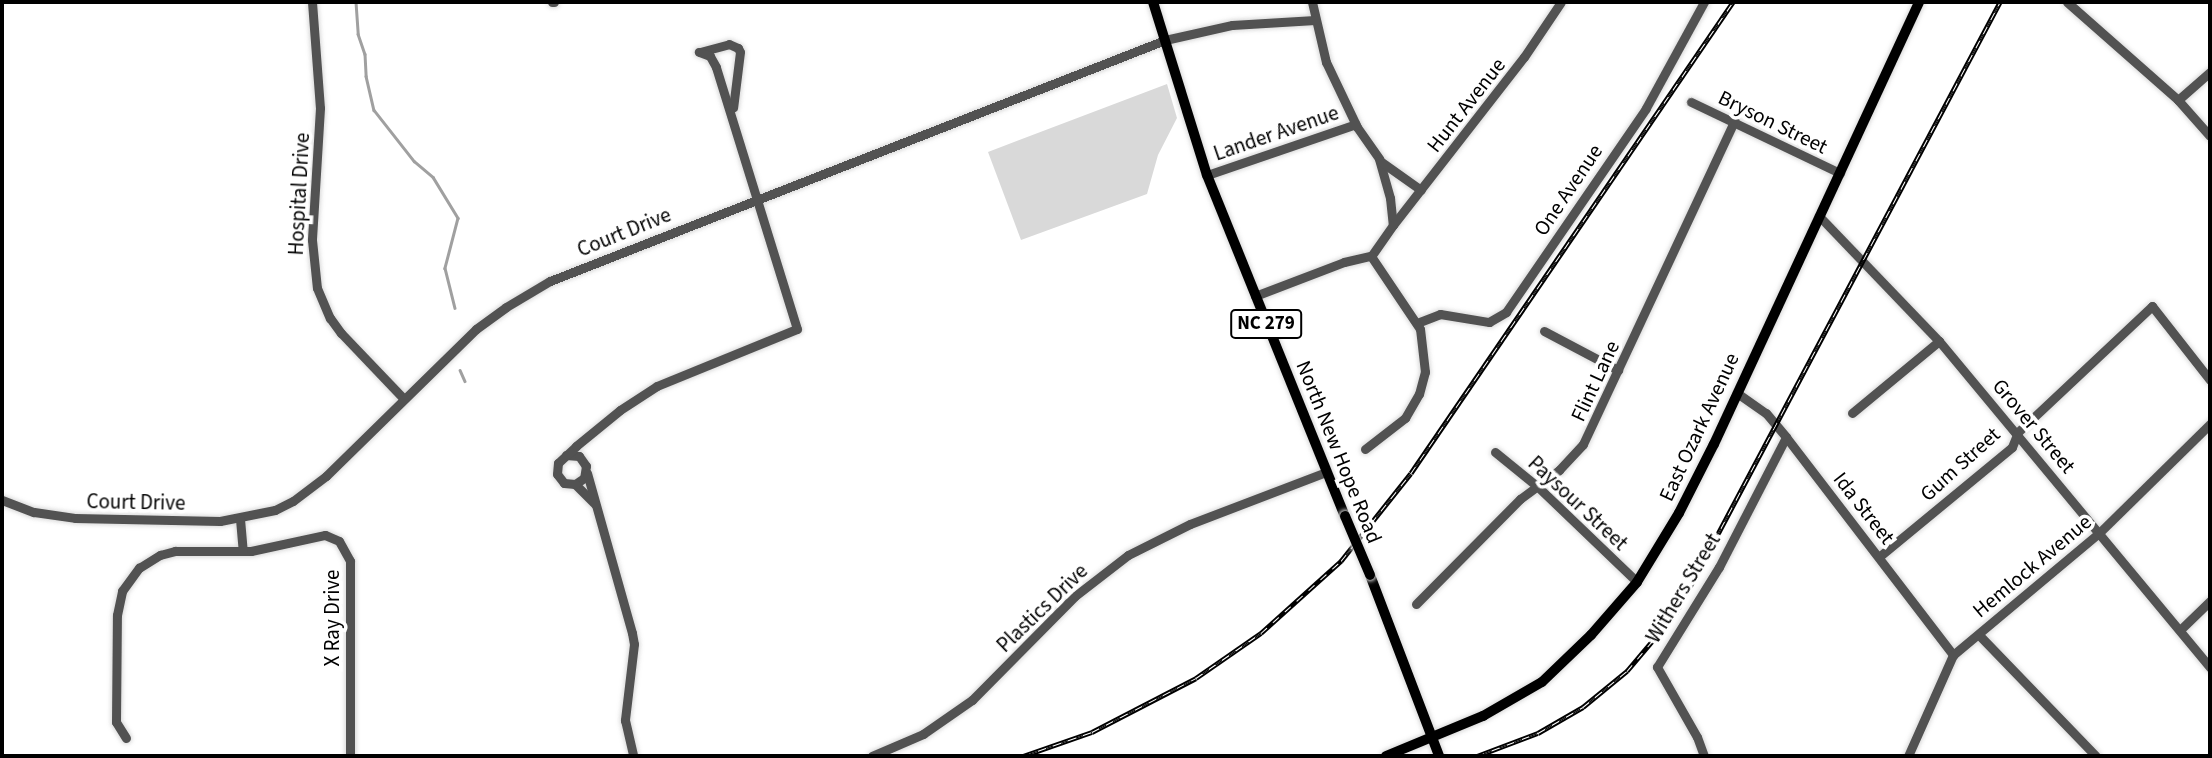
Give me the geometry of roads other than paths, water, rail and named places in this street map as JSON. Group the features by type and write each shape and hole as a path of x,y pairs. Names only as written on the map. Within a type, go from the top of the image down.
{"main road":[{"name":"North New Hope Road","path":"1153,2 1207,175 1370,575 1438,754"},
{"name":"East Ozark Avenue","path":"1386,756 1483,716 1542,682 1591,635 1637,582 1679,513 1919,2"}],"street":[{"name":"Hospital Drive","path":"312,2 320,96 318,171 312,240 317,288 341,334 404,399"},
{"path":"1312,2 1326,62 1356,124 1379,159 1399,177 1422,190"},
{"name":"Hunt Avenue","path":"1371,256 1524,57 1561,2"},
{"name":"One Avenue","path":"1417,323 1440,314 1489,322 1506,312 1646,108 1703,2"},
{"path":"2067,2 2178,100 2210,136"},
{"name":"Court Drive","path":"2,500 34,512 75,518 240,519 275,510 313,488 476,330 528,293 593,262 1165,40 1233,25 1315,20"},
{"path":"595,504 575,484 564,483 557,474 558,463 566,455 620,410 657,386 797,329 716,68 710,57 699,52 729,44 740,52 732,99 734,124"},
{"path":"2178,100 2210,72"},
{"name":"Bryson Street","path":"1692,102 1840,173"},
{"name":"Flint Lane","path":"1416,604 1520,499 1538,487 1583,444 1734,121"},
{"name":"Lander Avenue","path":"1207,175 1356,124"},
{"path":"1379,159 1390,198 1393,226"},
{"name":"Grover Street","path":"1819,216 1939,341 2018,432 2210,668"},
{"path":"1255,296 1343,262 1371,256 1417,323 1426,359 1419,394 1396,427 1365,449"},
{"name":"Gum Street","path":"1880,556 2012,446 2018,432 2152,306 2210,380"},
{"path":"1544,331 1618,370"},
{"path":"1852,412 1939,341"},
{"name":"Ida Street","path":"1737,393 1766,413 1786,437 1880,556 1953,655"},
{"name":"Hemlock Avenue","path":"1908,756 1953,655 2099,533 2210,424"},
{"name":"Withers Street","path":"1704,756 1697,737 1657,667 1719,567 1786,437"},
{"path":"587,438 584,460 593,485 595,504 634,644 625,720 633,756"},
{"name":"Paysour Street","path":"1495,452 1538,487 1637,582"},
{"path":"566,455 579,456 584,460"},
{"path":"575,484 587,472"},
{"name":"Plastics Drive","path":"872,756 923,734 972,700 1075,596 1129,555 1189,524 1326,472"},
{"path":"240,519 243,551"},
{"name":"X Ray Drive","path":"126,738 116,722 117,615 128,580 139,568 160,555 175,551 243,551 317,535 332,537 345,547 350,564 350,756"},
{"path":"2180,630 2210,601"},
{"path":"1979,635 2096,756"}],"waterway":[{"path":"356,2 358,34 365,54 366,76 374,110 414,161 433,177 458,218 445,268 455,308"},
{"path":"460,370 465,381"}],"railway":[{"path":"1023,756 1092,732 1196,678 1261,633 1341,561 1411,473 1733,2"},
{"path":"1477,756 1538,733 1583,707 1627,671 1676,613 2000,2"}]}
